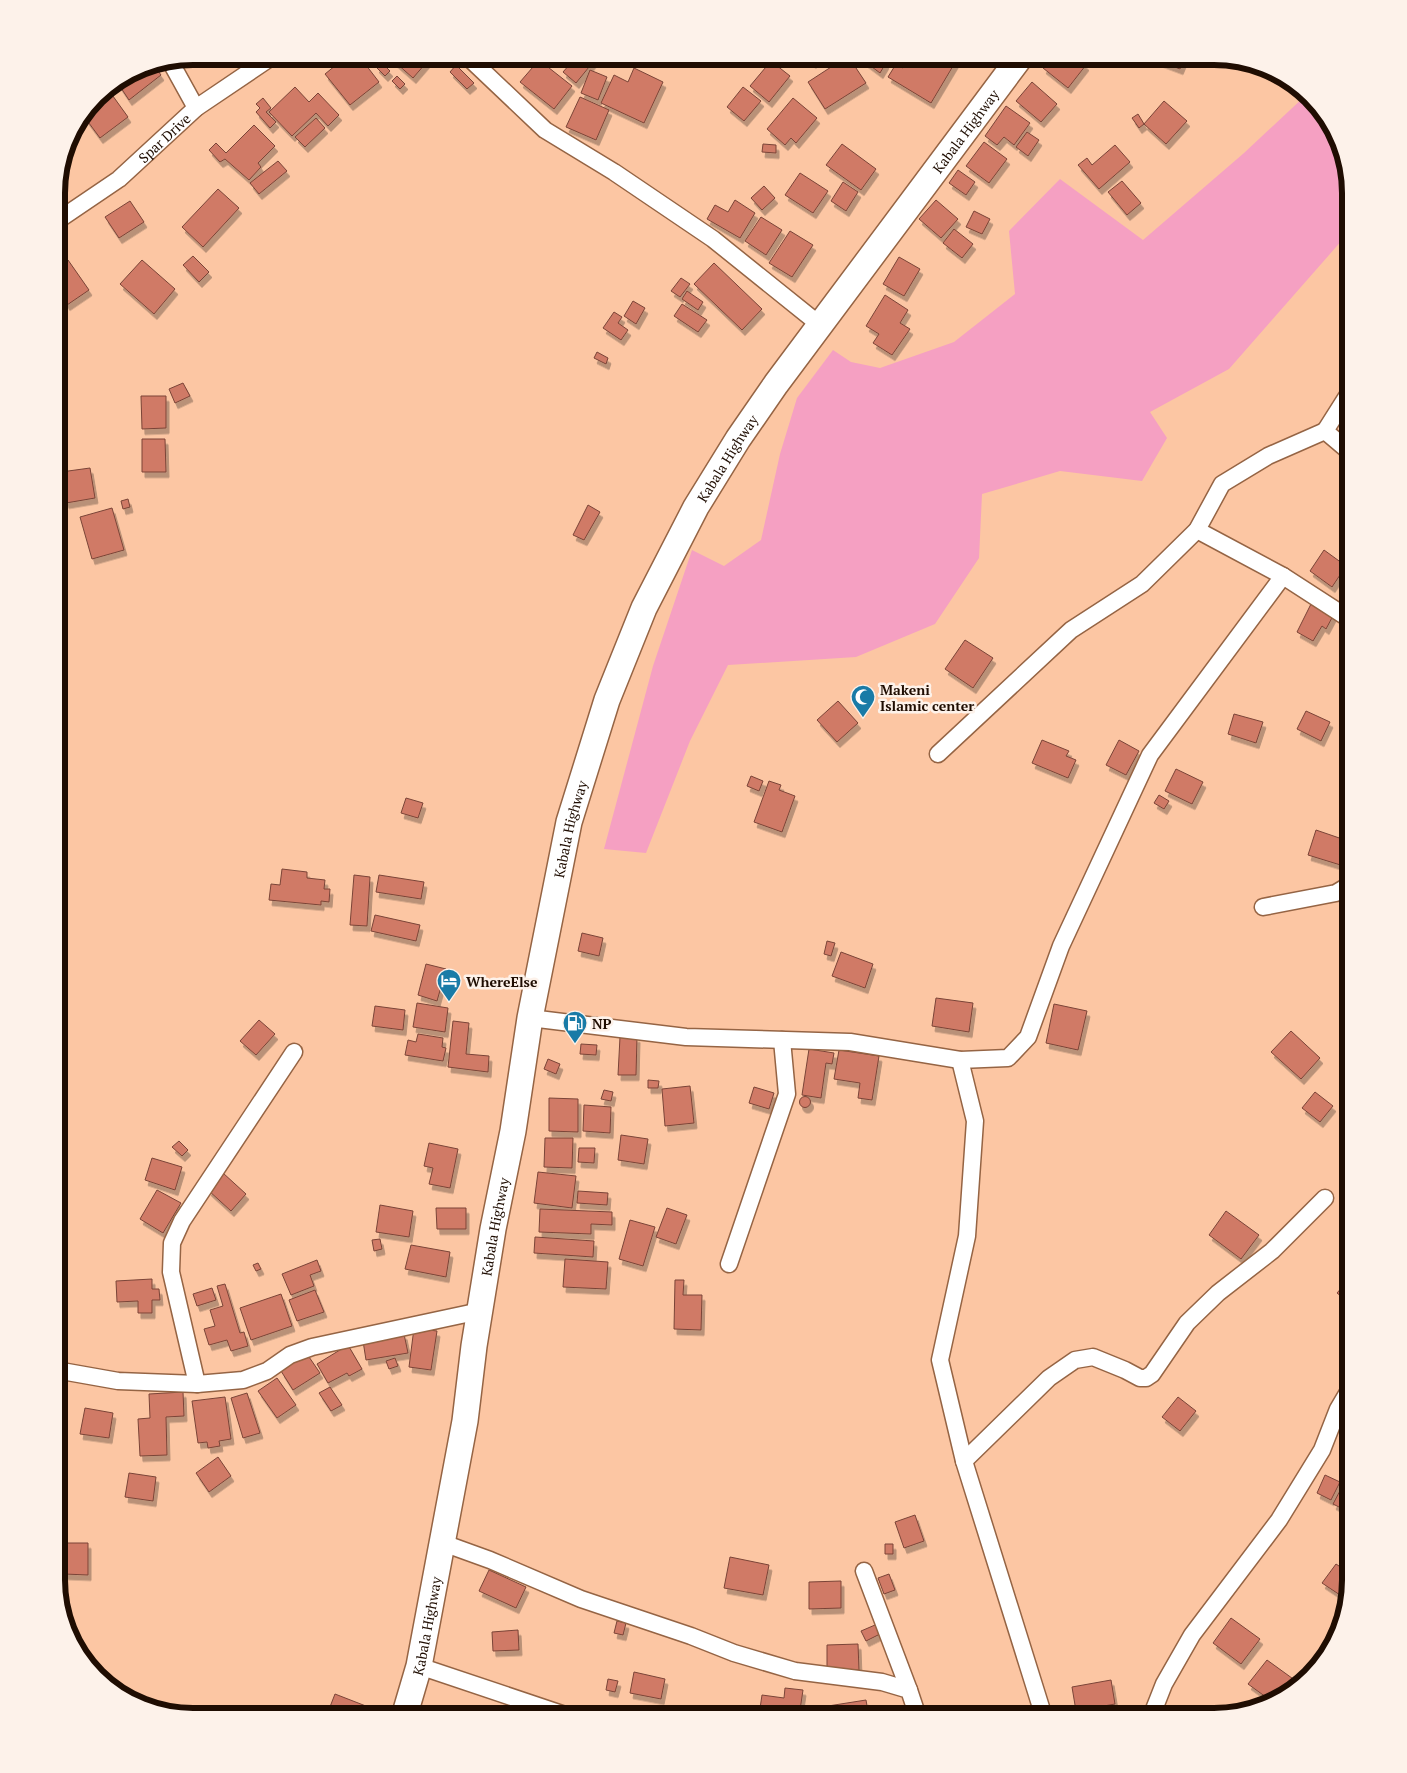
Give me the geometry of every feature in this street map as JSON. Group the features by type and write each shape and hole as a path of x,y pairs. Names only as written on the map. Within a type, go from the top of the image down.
{"main road":[{"name":"Kabala Highway","path":"407,1708 419,1666 465,1421 493,1229 513,1131 530,1018 569,822 607,700 644,608 696,507 738,439 776,384 1014,65"}],"street":[{"name":"Spar Drive","path":"65,215 119,179 196,108 260,65"},
{"path":"476,65 545,130 614,172 713,239 820,325"},
{"path":"173,66 196,108"},
{"path":"938,754 1071,630 1142,584 1197,530 1222,484 1268,456 1325,431 1342,404"},
{"path":"1325,431 1342,445"},
{"path":"1197,530 1283,576 1342,614"},
{"path":"530,1018 686,1037 850,1042 960,1060 1008,1058 1028,1037 1062,946 1150,756 1283,576"},
{"path":"1263,906 1336,893 1342,889"},
{"path":"729,1264 788,1094 782,1040"},
{"path":"197,1384 170,1272 172,1243 182,1221 294,1052"},
{"path":"960,1060 975,1121 968,1236 940,1360 964,1462 1041,1708"},
{"path":"964,1462 1049,1378 1074,1360 1093,1357 1126,1370 1140,1378 1146,1378 1152,1374 1194,1317 1218,1292 1272,1251 1326,1198"},
{"path":"65,1372 118,1382 197,1384 243,1380 267,1371 290,1355 312,1347 480,1311"},
{"path":"1155,1708 1164,1684 1192,1635 1279,1520 1322,1450 1342,1402"},
{"path":"443,1543 490,1560 580,1599 691,1636 734,1653 795,1671 882,1682 909,1690"},
{"path":"864,1571 915,1708"},
{"path":"419,1666 544,1708"}],"shaded area":[{"path":"1302,99 1305,102 1329,136 1338,160 1342,193 1342,240 1229,369 1150,412 1167,438 1142,481 1060,471 982,494 979,558 935,624 856,657 728,665 690,741 646,853 604,849 653,666 692,550 724,566 761,540 780,454 797,398 833,350 851,362 880,368 954,342 1015,294 1009,231 1060,179 1143,240 1244,153"}],"building":[{"path":"336,65 366,65 379,82 350,105 325,74"},
{"path":"384,65 390,71 385,76 376,67"},
{"path":"398,65 424,65 413,78"},
{"path":"456,65 474,83 467,89 450,72"},
{"path":"535,65 545,65 572,86 554,109 520,82"},
{"path":"569,65 591,65 576,83 563,72"},
{"path":"768,65 776,65 790,76 769,102 750,86"},
{"path":"834,65 854,65 866,83 825,109 808,82"},
{"path":"869,65 885,65 880,73"},
{"path":"895,65 903,68 905,65 954,65 931,103 888,77"},
{"path":"1045,65 1086,65 1068,88 1043,68"},
{"path":"1169,65 1182,65 1180,69"},
{"path":"634,68 663,82 644,123 601,103 614,75 628,82"},
{"path":"157,70 161,75 129,100 121,88 136,78"},
{"path":"590,70 607,77 598,100 581,93"},
{"path":"397,76 405,84 400,89 392,81"},
{"path":"1032,82 1057,104 1041,122 1016,101"},
{"path":"295,87 309,102 318,93 339,115 328,126 316,113 292,136 269,112"},
{"path":"743,87 761,101 744,121 727,107"},
{"path":"111,94 128,117 100,138 88,121 102,102"},
{"path":"580,97 609,110 596,140 566,127"},
{"path":"263,98 271,108 266,112 276,122 270,128 256,112 260,108 256,104"},
{"path":"793,98 817,118 796,143 791,138 785,145 767,129"},
{"path":"1164,101 1187,121 1166,144 1144,124"},
{"path":"1006,106 1030,123 1014,145 1004,137 997,145 985,136"},
{"path":"1138,114 1144,124 1139,128 1132,118"},
{"path":"316,118 325,128 305,147 295,137"},
{"path":"254,125 275,146 258,163 261,167 249,180 225,159 220,162 209,150 216,143 226,153"},
{"path":"1027,132 1039,140 1028,156 1016,147"},
{"path":"984,142 1007,159 989,183 966,166"},
{"path":"763,144 776,145 776,153 762,152"},
{"path":"842,144 876,169 861,190 826,165"},
{"path":"1115,145 1130,162 1099,189 1078,165 1087,158 1092,165"},
{"path":"278,161 287,171 259,194 250,183"},
{"path":"958,170 975,182 966,195 949,183"},
{"path":"800,173 828,191 813,213 785,195"},
{"path":"1122,181 1141,203 1127,215 1108,192"},
{"path":"843,182 858,192 846,211 831,201"},
{"path":"764,186 775,198 762,210 751,198"},
{"path":"218,189 239,208 203,247 182,227"},
{"path":"735,200 755,213 740,238 707,219 715,205 728,212"},
{"path":"936,200 958,219 941,238 919,219"},
{"path":"130,201 144,222 119,238 105,217"},
{"path":"974,211 990,219 982,234 966,227"},
{"path":"761,217 782,230 766,255 745,241"},
{"path":"954,229 973,244 962,258 943,243"},
{"path":"790,231 813,245 792,277 769,263"},
{"path":"193,256 209,272 199,282 183,265"},
{"path":"899,257 920,269 904,296 883,284"},
{"path":"68,260 89,290 67,305 65,302 65,262"},
{"path":"142,260 175,289 154,314 120,284"},
{"path":"714,263 762,309 742,330 694,284"},
{"path":"681,278 690,284 680,297 671,291"},
{"path":"687,291 703,302 698,310 682,299"},
{"path":"885,295 908,310 900,323 910,329 892,355 873,343 879,334 866,326"},
{"path":"633,301 645,308 636,324 624,316"},
{"path":"682,304 707,320 698,332 674,316"},
{"path":"614,312 622,317 618,323 628,330 621,340 603,328"},
{"path":"597,352 608,358 606,364 594,358"},
{"path":"183,383 190,396 175,403 169,389"},
{"path":"141,396 166,396 166,428 142,429"},
{"path":"142,439 165,439 166,472 142,472"},
{"path":"90,468 95,498 66,503 65,471"},
{"path":"128,499 130,507 123,509 121,501"},
{"path":"588,505 600,512 584,540 573,535"},
{"path":"112,508 124,550 92,559 80,517"},
{"path":"1324,550 1342,563 1342,572 1332,587 1310,571"},
{"path":"1312,602 1334,614 1326,629 1322,626 1313,641 1297,632"},
{"path":"965,640 993,658 973,688 945,669"},
{"path":"838,701 858,723 837,742 817,720"},
{"path":"1306,711 1330,722 1321,741 1297,729"},
{"path":"1234,714 1263,722 1256,743 1228,734"},
{"path":"1042,740 1069,751 1066,756 1076,760 1068,778 1032,763"},
{"path":"1119,740 1139,751 1126,775 1106,765"},
{"path":"1176,769 1203,782 1192,804 1165,791"},
{"path":"751,776 763,781 759,791 747,786"},
{"path":"769,781 781,785 779,790 795,796 782,832 754,822"},
{"path":"1159,795 1169,801 1164,809 1154,803"},
{"path":"406,798 423,803 418,818 401,813"},
{"path":"1316,830 1342,839 1342,865 1308,855"},
{"path":"282,869 307,872 307,878 325,880 324,889 330,889 329,902 321,901 321,905 269,900 271,884 280,885"},
{"path":"354,875 370,877 367,926 350,925"},
{"path":"379,875 424,882 421,899 376,892"},
{"path":"375,915 420,925 416,941 371,931"},
{"path":"582,933 603,938 599,956 578,951"},
{"path":"827,941 835,943 831,956 824,954"},
{"path":"841,952 873,964 865,988 832,976"},
{"path":"426,964 446,969 437,1001 418,995"},
{"path":"936,998 973,1003 969,1032 932,1026"},
{"path":"417,1003 448,1008 445,1032 413,1027"},
{"path":"1054,1004 1087,1011 1078,1050 1046,1043"},
{"path":"375,1006 405,1010 403,1030 372,1026"},
{"path":"259,1020 275,1034 256,1055 240,1041"},
{"path":"453,1021 469,1023 466,1054 489,1056 488,1072 448,1067"},
{"path":"1291,1031 1320,1058 1301,1079 1271,1052"},
{"path":"418,1034 443,1038 442,1047 446,1048 443,1061 405,1055 408,1040 416,1042"},
{"path":"620,1037 637,1037 636,1075 618,1075"},
{"path":"581,1044 597,1045 596,1055 580,1054"},
{"path":"809,1049 834,1053 832,1064 826,1063 821,1098 802,1095"},
{"path":"839,1050 879,1056 872,1100 858,1098 860,1083 834,1079"},
{"path":"548,1059 560,1064 556,1074 544,1069"},
{"path":"648,1080 659,1081 658,1088 648,1088"},
{"path":"690,1086 694,1123 665,1126 662,1089"},
{"path":"754,1087 774,1093 769,1109 749,1103"},
{"path":"604,1090 613,1092 611,1101 601,1099"},
{"path":"1315,1092 1333,1106 1320,1122 1302,1108"},
{"path":"805,1096 811,1102 805,1108 799,1102"},
{"path":"549,1098 578,1099 578,1132 549,1131"},
{"path":"584,1105 611,1107 610,1133 583,1131"},
{"path":"621,1135 648,1139 644,1164 618,1160"},
{"path":"545,1138 573,1138 572,1168 544,1167"},
{"path":"179,1141 188,1150 182,1156 172,1147"},
{"path":"429,1143 458,1149 450,1188 429,1184 433,1168 424,1166"},
{"path":"579,1148 595,1148 594,1163 578,1162"},
{"path":"152,1158 182,1167 175,1190 145,1180"},
{"path":"538,1172 576,1176 572,1208 534,1203"},
{"path":"223,1173 246,1194 231,1211 208,1190"},
{"path":"157,1190 181,1203 163,1233 140,1219"},
{"path":"578,1191 608,1193 607,1205 577,1203"},
{"path":"380,1205 413,1211 409,1237 376,1232"},
{"path":"436,1208 466,1208 466,1229 437,1229"},
{"path":"667,1208 687,1215 676,1244 656,1237"},
{"path":"540,1209 612,1212 612,1225 591,1224 591,1234 539,1232"},
{"path":"1226,1211 1259,1235 1241,1259 1209,1235"},
{"path":"630,1220 655,1227 643,1266 619,1259"},
{"path":"535,1237 594,1241 593,1257 534,1253"},
{"path":"380,1239 382,1249 374,1251 372,1240"},
{"path":"411,1245 450,1252 446,1277 405,1269"},
{"path":"565,1259 608,1262 606,1289 563,1287"},
{"path":"317,1260 321,1271 310,1275 314,1286 291,1295 282,1274"},
{"path":"258,1263 261,1269 256,1271 253,1265"},
{"path":"152,1279 152,1289 159,1289 160,1300 152,1300 152,1313 138,1313 138,1301 117,1302 116,1281"},
{"path":"675,1280 684,1280 683,1295 702,1295 701,1330 674,1329"},
{"path":"225,1284 240,1333 244,1332 248,1346 231,1351 227,1340 209,1345 204,1329 215,1326 210,1310 223,1306 217,1286"},
{"path":"1342,1287 1342,1297 1337,1293"},
{"path":"212,1288 216,1300 197,1306 193,1294"},
{"path":"315,1290 324,1312 297,1321 289,1300"},
{"path":"281,1294 292,1326 251,1340 240,1308"},
{"path":"414,1328 437,1331 431,1370 409,1367"},
{"path":"404,1334 408,1353 366,1360 363,1341"},
{"path":"348,1345 362,1369 349,1376 347,1373 328,1383 317,1364"},
{"path":"307,1354 320,1373 293,1390 281,1371"},
{"path":"395,1358 398,1366 389,1369 386,1361"},
{"path":"277,1378 296,1405 277,1418 258,1391"},
{"path":"330,1387 342,1405 331,1411 319,1393"},
{"path":"183,1392 184,1416 166,1417 167,1455 140,1456 138,1419 150,1418 149,1394"},
{"path":"247,1393 260,1433 243,1438 231,1398"},
{"path":"225,1397 231,1439 219,1441 220,1446 208,1448 207,1442 198,1443 192,1401"},
{"path":"1178,1397 1196,1411 1180,1431 1162,1417"},
{"path":"85,1408 113,1413 109,1438 80,1434"},
{"path":"218,1457 231,1476 209,1492 196,1473"},
{"path":"129,1473 156,1477 153,1501 125,1497"},
{"path":"1325,1475 1340,1482 1331,1500 1317,1493"},
{"path":"1342,1487 1342,1508 1333,1504"},
{"path":"915,1515 924,1541 904,1548 895,1522"},
{"path":"65,1543 88,1543 88,1575 65,1574"},
{"path":"885,1544 893,1544 893,1554 885,1554"},
{"path":"730,1557 769,1565 763,1595 724,1588"},
{"path":"1336,1564 1342,1568 1341,1596 1322,1583"},
{"path":"489,1570 526,1587 516,1608 479,1591"},
{"path":"889,1574 895,1590 884,1594 878,1578"},
{"path":"841,1581 841,1608 809,1609 809,1582"},
{"path":"1231,1618 1260,1639 1241,1664 1213,1643"},
{"path":"617,1621 626,1623 623,1635 614,1633"},
{"path":"875,1625 880,1634 866,1641 861,1631"},
{"path":"518,1630 519,1650 493,1651 492,1632"},
{"path":"858,1644 859,1670 827,1670 827,1645"},
{"path":"1267,1660 1294,1679 1266,1697 1248,1684"},
{"path":"634,1672 665,1679 661,1699 630,1693"},
{"path":"608,1679 618,1681 615,1692 606,1690"},
{"path":"1111,1680 1115,1704 1093,1708 1076,1708 1072,1687"},
{"path":"785,1688 803,1690 800,1708 760,1708 762,1695 784,1698"},
{"path":"335,1694 371,1708 330,1708"},
{"path":"866,1700 867,1708 828,1708 828,1706"}],"place":[{"name":"Makeni Islamic center","path":"863,718"},
{"name":"WhereElse","path":"449,1002"},
{"name":"NP","path":"575,1044"}]}
